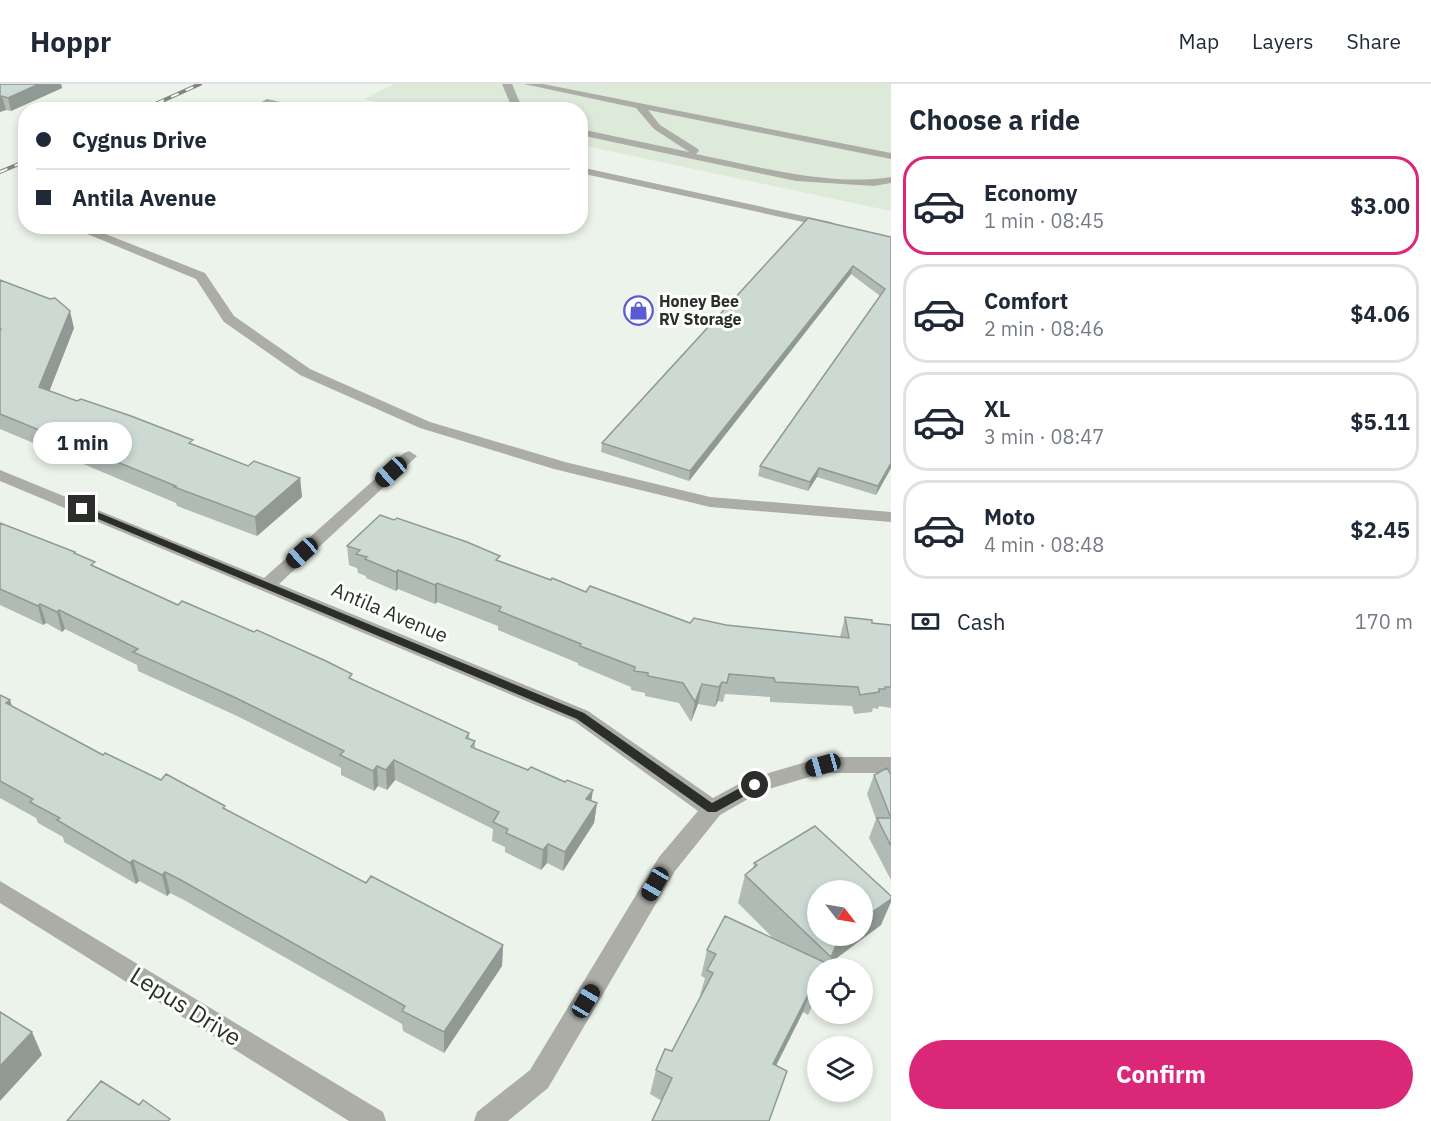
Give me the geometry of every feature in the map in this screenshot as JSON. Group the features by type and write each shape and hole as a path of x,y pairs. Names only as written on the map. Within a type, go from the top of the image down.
{"street":[{"path":"507,84 515,102"},
{"path":"529,84 891,156"},
{"path":"638,105 657,127 684,146 712,160"},
{"path":"588,134 796,178 874,183 891,180"},
{"path":"588,172 848,229"},
{"path":"93,234 201,276 228,319 305,372 424,425 560,466 710,502 891,517"},
{"path":"267,585 409,456"},
{"name":"Antila Avenue","path":"0,475 581,716 712,809"},
{"path":"487,1121 539,1079 667,864 712,809 755,785 823,765 891,765"},
{"name":"Lepus Drive","path":"0,891 373,1121"}],"shaded area":[{"path":"394,84 891,84 891,211 588,146 588,102 378,102 364,99"}],"building":[{"path":"0,84 39,84 8,98 0,97"},
{"path":"808,218 891,237 891,463 878,486 819,468 810,482 760,466 885,289 853,266 690,471 602,443"},
{"path":"0,280 50,299 55,298 70,311 39,387 77,401 81,399 131,416 193,440 189,443 248,466 254,461 300,478 255,517 174,487 176,486 0,414"},
{"path":"380,515 394,520 397,518 467,542 500,556 496,560 551,580 552,578 586,592 590,586 690,623 694,618 726,625 849,638 845,617 891,625 891,687 879,689 879,692 860,695 858,687 775,682 774,678 729,674 727,683 722,682 719,687 702,684 695,702 683,683 634,671 635,667 499,611 501,607 398,570 396,572 356,554 360,550 347,546"},
{"path":"0,523 75,552 95,562 91,565 178,605 182,601 254,632 257,630 326,661 352,674 349,678 469,733 466,738 475,741 471,747 528,770 531,767 565,782 567,780 593,790 586,799 597,803 565,852 548,844 543,850 506,833 508,829 493,822 499,812 394,760 386,770 377,766 373,771 340,755 344,751 234,697 133,652 138,649 59,610 57,612 40,604 38,606 0,589"},
{"path":"0,695 10,700 6,703 103,755 105,753 161,780 166,774 225,806 223,808 366,883 371,876 503,945 444,1032 402,1011 405,1006 179,879 165,872 162,875 133,860 130,863 57,820 60,818 30,802 33,799 0,781"},
{"path":"887,768 891,775 891,818 874,775"},
{"path":"877,818 891,818 891,846"},
{"path":"815,826 891,896 891,899 873,911 873,880 807,880 807,934 745,875 757,865 754,863"},
{"path":"725,916 815,958 807,958 807,997 773,1064 787,1071 769,1121 652,1121 672,1078 656,1070 665,1049 672,1051 713,973 707,970 716,954 707,950"},
{"path":"819,946 836,946 831,957"},
{"path":"0,1012 32,1032 0,1066"},
{"path":"101,1081 139,1105 143,1100 170,1119 168,1121 67,1121"}],"railway":[{"path":"160,102 200,84"},
{"path":"0,172 18,164"}],"place":[{"name":"Honey Bee RV Storage","path":"638,310"}],"route":[{"path":"82,509 581,716 712,809 755,785"}]}
